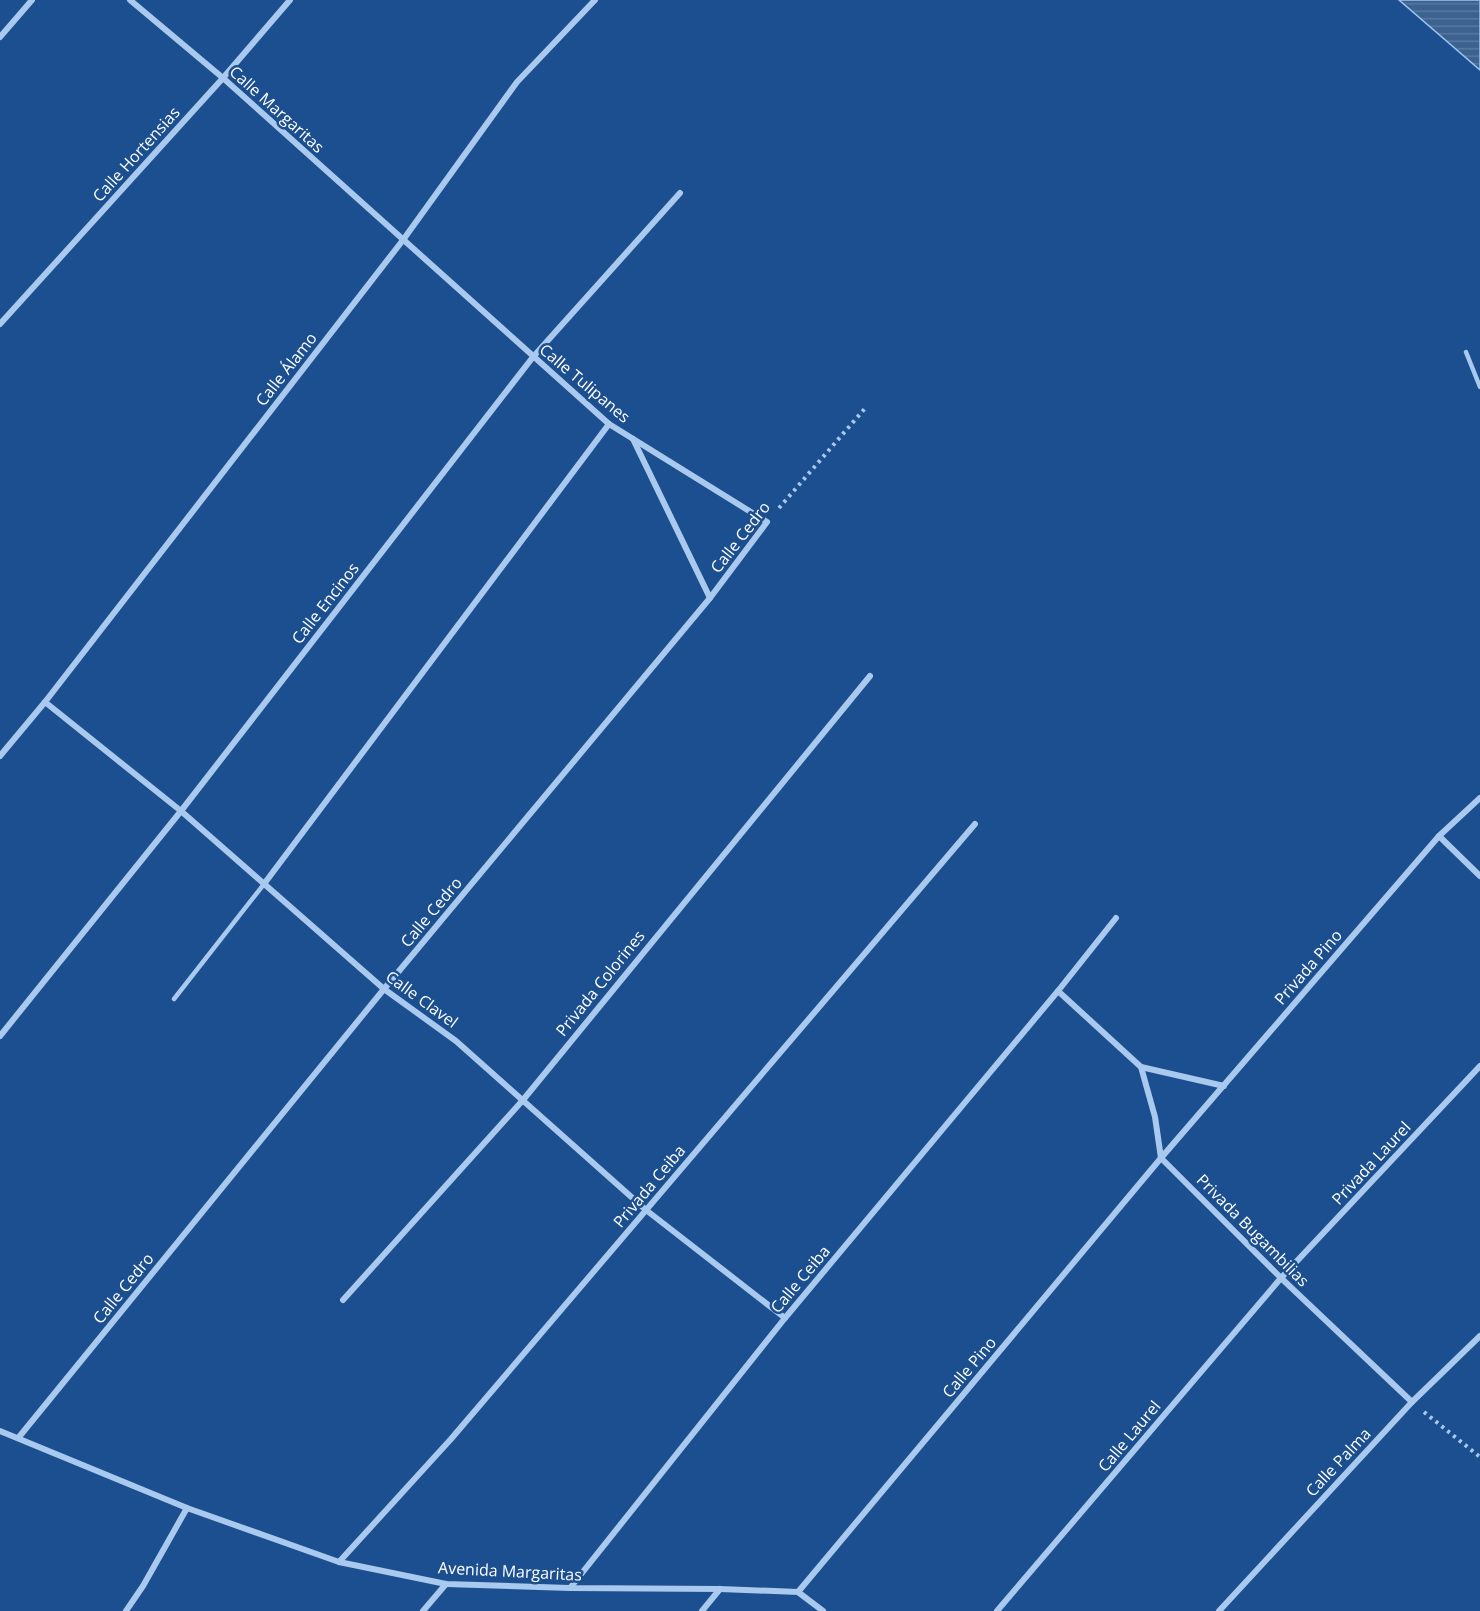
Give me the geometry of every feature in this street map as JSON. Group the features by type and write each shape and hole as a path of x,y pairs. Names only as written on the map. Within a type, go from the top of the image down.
{"street":[{"path":"0,37 32,0"},
{"name":"Calle Margaritas","path":"130,0 223,78 404,240"},
{"name":"Calle Hortensias","path":"0,324 223,78 290,0"},
{"name":"Calle Álamo","path":"0,756 45,702 404,240 517,82 595,0"},
{"name":"Calle Encinos","path":"0,1036 181,811 533,357 680,193"},
{"name":"Calle Tulipanes","path":"404,240 609,424 767,522"},
{"path":"264,884 609,424"},
{"path":"633,439 710,598"},
{"name":"Calle Cedro","path":"19,1437 384,989 710,598 767,522"},
{"name":"Privada Colorines","path":"343,1299 523,1100 870,676"},
{"name":"Calle Clavel","path":"45,702 181,811 384,989 456,1041 646,1210 785,1317"},
{"name":"Privada Pino","path":"1161,1158 1439,836 1480,798"},
{"name":"Privada Ceiba","path":"339,1562 451,1439 975,824"},
{"path":"1439,836 1480,876"},
{"path":"1116,918 1058,992 1141,1067 1224,1086"},
{"name":"Calle Ceiba","path":"570,1588 785,1317 1058,992"},
{"name":"Privada Laurel","path":"1281,1278 1480,1066"},
{"path":"1141,1067 1155,1118 1161,1158"},
{"name":"Privada Bugambilias","path":"1161,1158 1281,1278 1412,1402"},
{"name":"Calle Pino","path":"798,1592 1161,1158"},
{"name":"Calle Laurel","path":"998,1611 1281,1278"},
{"name":"Calle Palma","path":"1220,1611 1412,1402 1480,1336"},
{"name":"Avenida Margaritas","path":"0,1431 187,1508 339,1562 446,1584 798,1592"},
{"path":"126,1611 143,1586 187,1508"},
{"path":"423,1611 446,1584"},
{"path":"702,1611 720,1589"},
{"path":"798,1592 823,1611"}],"lane":[{"path":"1466,352 1480,387"},
{"path":"174,999 264,884"}],"path":[{"name":"Calle Cedro","path":"767,522 867,406"},
{"path":"1412,1402 1480,1457"}],"water":[{"path":"1399,0 1480,0 1480,70"}]}
